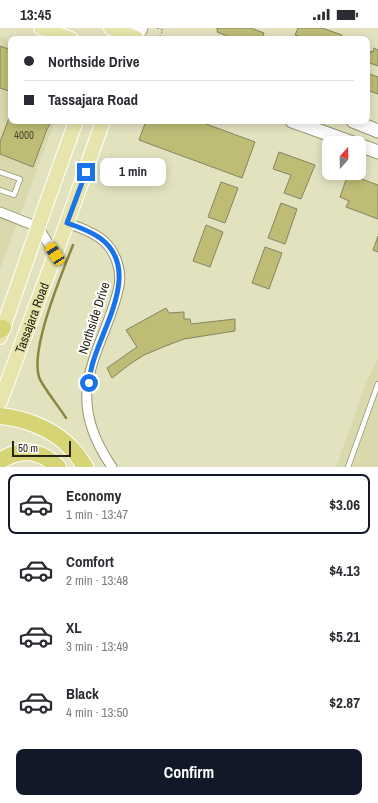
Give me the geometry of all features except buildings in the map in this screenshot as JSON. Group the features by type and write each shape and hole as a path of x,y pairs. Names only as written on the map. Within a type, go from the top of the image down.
{"highway":[{"path":"0,416 12,417 45,429 71,447 85,467"},
{"path":"0,462 19,453 33,452 46,457 58,467"}],"main road":[{"path":"41,28 63,36"},
{"path":"111,28 138,36"},
{"name":"Tassajara Road","path":"1,332 75,124"},
{"name":"Tassajara Road","path":"0,402 103,124"},
{"path":"300,124 334,136"},
{"path":"360,124 378,131"},
{"path":"366,148 378,152"}],"street":[{"path":"0,212 38,227 55,254"},
{"name":"Northside Drive","path":"67,223 90,231 102,239 110,247 116,257 120,270 119,285 115,301 94,359 87,391 90,418 95,439 112,467"}],"lane":[{"path":"0,172 20,179 14,195 0,190"},
{"path":"348,467 378,384"}],"path":[{"path":"157,28 163,30 160,36"}],"shaded area":[{"path":"0,36 8,40 8,124 54,124 0,269"},
{"path":"378,359 378,467 336,467 367,380"}],"waterway":[{"path":"66,418 41,381 37,364 39,348 48,311 73,245"}],"route":[{"path":"86,172 67,223 90,231 102,239 110,247 116,257 120,270 119,285 115,301 94,359 89,383"}]}
